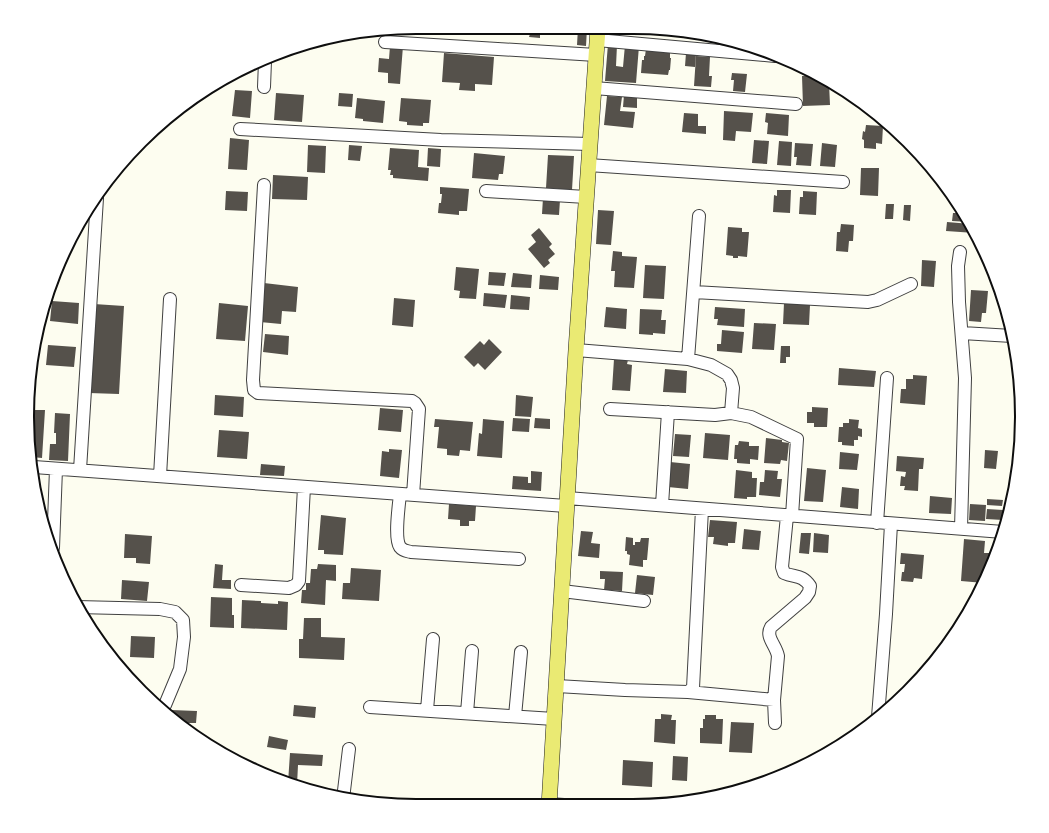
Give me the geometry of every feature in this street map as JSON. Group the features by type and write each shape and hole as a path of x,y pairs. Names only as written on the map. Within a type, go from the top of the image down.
{"main road":[{"path":"554,799 554,719 576,350 598,34"}],"street":[{"path":"598,34 752,53"},
{"path":"385,42 596,55"},
{"path":"264,87 265,65"},
{"path":"594,88 796,104"},
{"path":"240,129 441,140 590,144"},
{"path":"588,165 843,182"},
{"path":"264,185 253,380 254,390 258,393 412,401 419,409 413,495"},
{"path":"486,191 586,197"},
{"path":"80,470 96,206"},
{"path":"688,359 699,216"},
{"path":"960,252 958,266 958,290 965,378 961,529"},
{"path":"694,292 868,302 877,300 911,284"},
{"path":"160,476 170,299"},
{"path":"962,333 1006,336"},
{"path":"576,350 688,359 711,365 726,374 731,380 733,388 731,413"},
{"path":"876,523 887,378"},
{"path":"610,408 715,415 731,413 751,418 797,439 790,516 782,567 784,572 788,575 801,577 807,581 810,586 809,592 805,598 768,631 768,636 777,649 778,656 774,700 775,723"},
{"path":"662,505 668,412"},
{"path":"37,467 413,495 662,505 997,532"},
{"path":"53,537 56,469"},
{"path":"241,585 289,588 296,585 300,581 304,487"},
{"path":"400,494 397,536 399,546 404,550 411,552 519,559"},
{"path":"688,692 693,688 694,681 702,509"},
{"path":"879,709 891,524"},
{"path":"562,591 644,601"},
{"path":"85,607 160,609 175,612 184,620 184,637 180,669 165,705"},
{"path":"427,710 433,639"},
{"path":"467,713 472,651"},
{"path":"515,716 521,652"},
{"path":"557,686 688,692 774,700"},
{"path":"880,694 882,706"},
{"path":"370,707 554,719"},
{"path":"344,792 350,749"}],"building":[{"path":"530,34 540,34 540,38 529,37"},
{"path":"578,34 587,34 586,46 577,45"},
{"path":"608,44 617,45 616,66 623,67 625,45 639,46 636,83 605,81"},
{"path":"390,46 403,46 400,84 388,83 388,73 378,72 379,58 389,59"},
{"path":"646,49 670,52 670,70 668,75 641,73 642,60 644,60"},
{"path":"444,53 494,57 492,85 475,84 475,91 459,90 460,83 442,82"},
{"path":"686,53 696,54 695,67 685,66"},
{"path":"696,56 710,57 709,76 712,76 711,87 694,86"},
{"path":"732,73 747,74 745,92 733,91 734,80 731,80"},
{"path":"802,76 807,76 829,88 830,105 803,106"},
{"path":"235,90 252,91 250,118 232,116"},
{"path":"276,93 304,95 302,122 274,120"},
{"path":"339,93 353,94 352,107 338,106"},
{"path":"624,95 637,96 637,108 623,107"},
{"path":"607,96 622,97 620,111 635,112 633,128 604,125"},
{"path":"357,98 385,101 383,123 363,121 363,119 355,118"},
{"path":"401,98 431,100 429,123 423,123 423,126 407,125 407,122 399,121"},
{"path":"724,111 753,113 751,132 736,131 735,141 723,140"},
{"path":"684,113 698,114 698,126 706,126 706,134 682,132"},
{"path":"766,113 789,115 788,136 767,134 768,123 765,122"},
{"path":"866,125 881,126 883,127 882,144 876,143 876,149 864,148 864,140 862,139 863,131 865,132"},
{"path":"230,138 249,140 247,170 228,169"},
{"path":"754,140 769,141 767,164 752,163"},
{"path":"779,141 792,142 791,166 777,165"},
{"path":"795,143 813,144 811,166 796,165 797,157 794,157"},
{"path":"822,143 837,145 835,167 820,166"},
{"path":"308,145 326,146 325,173 307,172"},
{"path":"349,145 362,146 360,161 348,160"},
{"path":"390,148 419,150 418,167 429,168 428,181 393,178 393,175 390,175 391,170 388,170"},
{"path":"428,148 441,149 440,167 427,166"},
{"path":"474,153 505,156 503,174 499,174 498,180 472,178"},
{"path":"548,155 574,156 572,190 546,188"},
{"path":"861,168 879,168 878,196 860,195"},
{"path":"273,175 308,177 307,200 272,199"},
{"path":"440,187 469,189 467,211 459,211 459,215 438,213 442,194 440,194"},
{"path":"777,190 791,190 790,213 773,212 774,195 777,196"},
{"path":"226,191 248,192 247,211 225,210"},
{"path":"803,191 817,192 816,215 799,214 800,197 803,197"},
{"path":"543,198 560,200 559,215 542,214"},
{"path":"886,204 894,204 893,219 885,219"},
{"path":"904,205 911,205 910,221 903,220"},
{"path":"598,210 614,211 611,245 596,244"},
{"path":"953,213 957,213 962,222 952,221"},
{"path":"947,222 963,223 968,233 946,231"},
{"path":"841,224 854,225 853,241 849,241 848,252 836,251 837,232 840,232"},
{"path":"728,227 742,228 742,232 749,232 747,257 738,256 738,258 733,258 733,256 726,255"},
{"path":"539,228 552,244 549,247 555,254 548,260 550,263 544,268 528,249 536,242 531,235"},
{"path":"613,251 622,252 622,256 637,257 634,288 614,287 615,271 611,271"},
{"path":"922,260 936,261 934,287 921,286"},
{"path":"645,265 666,266 664,299 643,298"},
{"path":"456,267 479,269 476,299 459,298 460,291 454,290"},
{"path":"489,272 506,273 504,286 488,285"},
{"path":"513,273 532,275 531,288 511,287"},
{"path":"540,275 559,277 558,290 539,289"},
{"path":"264,283 298,287 296,312 282,311 281,324 260,322"},
{"path":"971,290 988,291 986,313 982,313 981,322 969,321"},
{"path":"484,293 507,295 505,308 483,306"},
{"path":"511,295 530,297 529,310 510,309"},
{"path":"394,298 415,300 413,327 392,325"},
{"path":"52,301 79,303 78,324 50,321"},
{"path":"219,303 248,306 245,341 216,339"},
{"path":"784,303 810,305 809,325 783,324"},
{"path":"94,304 124,306 119,394 89,393"},
{"path":"606,307 627,309 626,329 604,327"},
{"path":"715,307 745,309 744,327 717,325 718,319 714,319"},
{"path":"640,309 662,310 661,320 666,320 665,334 639,334"},
{"path":"754,323 776,324 774,350 752,349"},
{"path":"722,330 744,332 742,353 717,351 717,344 721,344"},
{"path":"265,334 289,336 288,355 263,352"},
{"path":"489,339 502,352 485,370 478,363 474,367 464,357 480,341 484,345"},
{"path":"48,345 76,347 74,367 46,365"},
{"path":"781,346 790,346 790,357 786,357 786,363 780,363"},
{"path":"614,359 628,360 627,364 632,365 630,391 612,390"},
{"path":"839,368 876,371 874,387 838,385"},
{"path":"665,369 687,371 686,393 663,392"},
{"path":"913,375 927,376 925,405 900,403 901,389 906,389 906,379 913,379"},
{"path":"215,395 244,397 243,417 214,415"},
{"path":"516,395 533,397 531,417 515,416"},
{"path":"812,407 828,408 827,427 814,427 814,423 807,423 807,412 812,412"},
{"path":"380,408 403,410 401,432 378,430"},
{"path":"34,410 45,410 42,458 36,457"},
{"path":"55,413 70,414 68,461 49,460 50,444 56,444 56,433 54,433"},
{"path":"513,418 530,419 529,432 512,431"},
{"path":"535,418 550,419 550,429 534,428"},
{"path":"435,419 473,422 470,451 460,450 459,456 447,455 447,449 437,448 439,427 434,427"},
{"path":"483,419 504,421 502,458 477,456 479,433 482,434"},
{"path":"849,419 859,420 858,428 862,429 862,437 858,436 858,440 854,440 854,446 842,445 842,442 838,442 839,427 843,427 843,423 849,423"},
{"path":"219,430 249,432 247,459 217,457"},
{"path":"705,433 730,435 728,460 703,458"},
{"path":"675,434 691,435 689,457 673,456"},
{"path":"766,438 782,440 782,442 789,443 787,461 781,460 780,464 764,463"},
{"path":"739,441 749,442 749,446 759,446 758,460 750,459 750,464 737,463 737,459 734,459 735,445 738,445"},
{"path":"389,449 402,450 399,478 380,476 382,451 389,452"},
{"path":"985,450 998,451 996,469 984,468"},
{"path":"840,452 859,454 857,470 839,469"},
{"path":"897,456 924,458 923,469 919,469 918,491 904,490 905,486 900,486 901,476 905,477 906,472 896,471"},
{"path":"670,462 690,464 688,489 668,487"},
{"path":"261,464 285,466 284,476 260,475"},
{"path":"807,468 826,470 823,502 804,501"},
{"path":"736,470 752,472 752,478 757,478 756,497 747,497 747,499 734,498"},
{"path":"765,470 778,471 777,479 782,479 780,497 759,495 760,482 764,482"},
{"path":"531,471 542,472 541,491 512,489 513,476 528,477 528,483 531,483"},
{"path":"842,487 859,489 858,509 840,507"},
{"path":"930,496 952,498 951,514 929,513"},
{"path":"987,499 1003,500 1002,506 987,505"},
{"path":"449,504 476,506 475,521 469,521 469,526 460,526 460,520 448,519"},
{"path":"970,504 986,505 985,521 969,520"},
{"path":"987,509 1003,510 1001,520 986,519"},
{"path":"321,515 346,518 343,555 324,554 324,550 318,550"},
{"path":"710,520 737,522 735,543 728,543 728,546 713,544 714,537 708,537"},
{"path":"744,529 761,531 759,550 742,549"},
{"path":"581,531 593,532 591,543 600,544 599,558 578,556"},
{"path":"801,533 811,533 809,554 799,553"},
{"path":"814,533 829,535 828,553 813,552"},
{"path":"125,534 152,536 150,564 136,563 136,558 124,558"},
{"path":"626,537 633,538 633,545 635,545 635,542 640,542 641,538 649,538 647,560 643,560 643,567 629,565 630,555 627,554 627,551 625,551"},
{"path":"964,539 985,541 984,553 990,553 978,582 961,581"},
{"path":"901,553 924,555 922,579 914,578 913,582 901,581 905,564 900,564"},
{"path":"215,564 223,565 222,580 231,580 231,589 213,588"},
{"path":"318,564 336,565 336,581 326,580 325,605 301,603 302,590 306,590 306,583 310,583 311,569 317,569"},
{"path":"351,568 381,570 379,601 342,599 343,583 350,583"},
{"path":"600,571 623,572 622,591 604,590 605,579 600,579"},
{"path":"637,575 655,577 653,595 635,593"},
{"path":"122,580 149,582 147,601 121,599"},
{"path":"211,597 232,598 234,628 210,627"},
{"path":"242,600 278,604 278,601 288,602 287,630 241,628"},
{"path":"304,618 321,618 321,637 345,638 344,660 299,658 299,639 303,639"},
{"path":"131,636 155,637 154,658 130,657"},
{"path":"294,705 316,707 315,718 293,716"},
{"path":"172,710 197,711 196,723 188,723"},
{"path":"661,714 672,715 671,720 676,720 675,744 654,742 655,719 661,719"},
{"path":"705,715 716,715 716,719 723,719 722,744 700,743 700,728 703,728 703,719 705,719"},
{"path":"731,722 754,723 752,753 729,752"},
{"path":"269,736 288,740 286,750 267,747"},
{"path":"290,753 323,755 322,766 298,765 297,780 288,777"},
{"path":"673,756 688,757 687,781 672,780"},
{"path":"623,760 653,762 652,787 622,785"}]}
